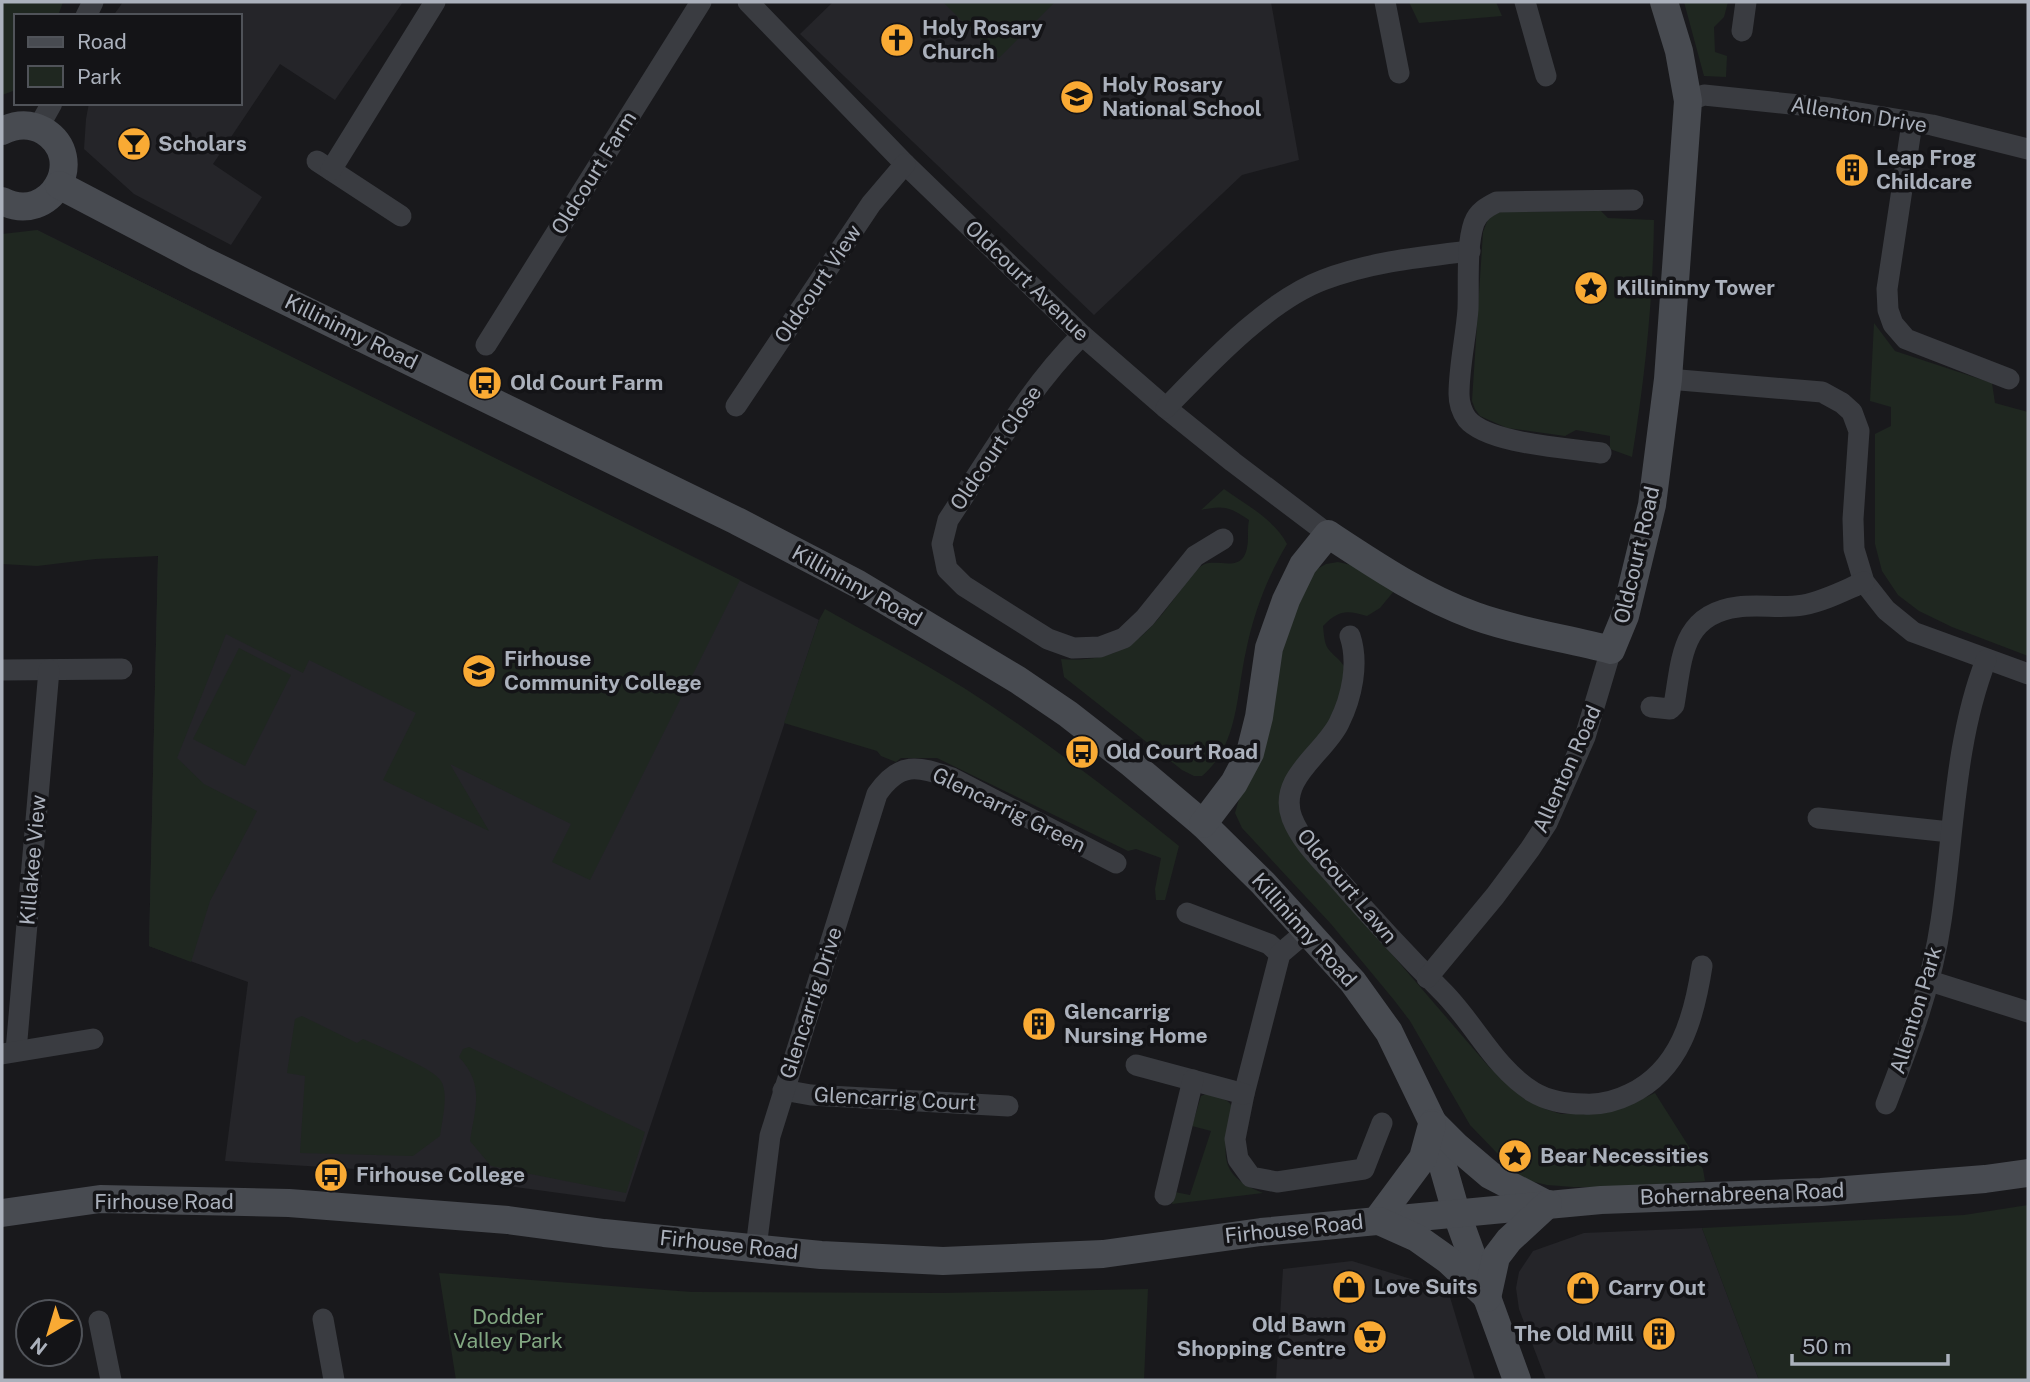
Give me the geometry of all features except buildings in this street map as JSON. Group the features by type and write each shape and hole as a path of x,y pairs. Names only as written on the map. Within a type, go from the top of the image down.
{"main road":[{"name":"Oldcourt Road","path":"1328,534 1372,564 1459,610 1500,624 1611,650 1625,616 1652,505 1668,379 1688,101 1679,51 1664,2"},
{"path":"2,131 24,125 38,128 50,135 63,159 59,185 41,203 16,207 2,201"},
{"name":"Killininny Road","path":"59,185 200,259 737,521 858,584 972,651 1068,714 1132,764 1203,824 1263,883 1353,982 1389,1032 1433,1122 1456,1212 1517,1380"},
{"path":"1203,824 1234,783 1250,753 1259,717 1269,648 1286,600 1303,565 1328,534"},
{"path":"1433,1122 1490,1175 1548,1204 1509,1240 1496,1258 1488,1298"},
{"path":"1433,1122 1423,1158 1377,1220 1417,1238 1448,1261 1488,1298"},
{"name":"Bohernabreena Road","path":"1456,1212 1601,1200 1821,1192 1985,1180 2028,1173"},
{"name":"Firhouse Road","path":"2,1213 100,1199 289,1203 508,1220 604,1233 821,1255 943,1261 1103,1254 1261,1232 1456,1212"}],"street":[{"path":"401,216 324,165 435,2"},
{"name":"Oldcourt Farm","path":"486,345 701,2"},
{"name":"Oldcourt Avenue","path":"748,2 905,164 1082,335 1166,408 1328,534"},
{"path":"1385,2 1399,73"},
{"path":"1525,2 1546,75"},
{"path":"1742,31 1746,2"},
{"name":"Allenton Drive","path":"1688,101 1704,95 1829,108 1932,125 2028,149"},
{"path":"38,128 51,105"},
{"path":"1913,123 1887,289 1888,310 1893,324 1906,339 2010,379"},
{"name":"Oldcourt View","path":"736,406 872,204 905,164"},
{"path":"1601,453 1504,438 1484,431 1469,421 1462,410 1459,396 1468,309 1470,251 1474,223 1483,209 1497,202 1633,200"},
{"path":"1166,408 1229,345 1280,302 1321,280 1373,264 1470,251"},
{"name":"Oldcourt Close","path":"1082,335 1031,393 948,520 942,544 947,569 964,586 1048,639 1073,648 1100,647 1124,638 1145,618 1195,556 1223,539"},
{"path":"1668,379 1822,392 1842,403 1852,412 1859,431 1853,519 1854,549 1864,582 1886,610 1913,632 2028,674"},
{"path":"1651,707 1670,709 1674,705 1683,650 1695,626 1714,613 1739,606 1780,608 1805,605 1864,582"},
{"name":"Oldcourt Lawn","path":"1350,636 1354,648 1350,695 1339,724 1302,769 1290,791 1291,815 1301,836 1388,937 1442,990 1511,1074 1535,1093 1564,1103 1594,1105 1619,1099 1643,1088 1668,1065 1683,1040 1695,1006 1702,967"},
{"name":"Allenton Road","path":"1427,978 1495,896 1547,823 1585,737 1611,650"},
{"name":"Allenton Park","path":"1886,1104 1930,981 1941,921 1950,832 1970,707 1986,660"},
{"path":"2,670 122,669"},
{"name":"Killakee View","path":"49,670 9,1053 93,1039"},
{"name":"Glencarrig Green","path":"899,770 927,769 952,778 1116,863"},
{"name":"Glencarrig Drive","path":"756,1248 770,1136 783,1090 877,794 899,770"},
{"path":"1818,818 1950,832"},
{"path":"1187,913 1269,944 1280,954"},
{"path":"1307,931 1280,954 1244,1094 1235,1139 1238,1159 1251,1177 1277,1182 1364,1169 1382,1123"},
{"path":"1930,981 2028,1012"},
{"path":"1136,1065 1244,1094"},
{"path":"1165,1195 1193,1080"},
{"name":"Glencarrig Court","path":"783,1090 811,1095 1008,1106"},
{"path":"323,1319 334,1380"},
{"path":"99,1321 111,1380"}],"shaded area":[{"path":"123,2 403,2 335,100 280,64 213,164 262,197 231,245 134,194 84,149 89,105 242,105 242,14 114,14"},
{"name":"Holy Rosary National School","path":"833,2 1271,2 1299,160 1242,175 1094,315 800,34"},
{"name":"Firhouse Community College","path":"37,230 819,620 625,1202 405,1172 225,1161 248,982 149,946 158,556 2,322"},
{"path":"1702,1228 1759,1380 1546,1380 1519,1309 1516,1288 1519,1272 1533,1251 1584,1233"},
{"name":"Old Bawn Shopping Centre","path":"1352,1261 1444,1289 1449,1294 1475,1380 1276,1380 1283,1269"}],"green space":[{"path":"2,2 63,2 59,14 14,14 14,91 2,95"},
{"path":"943,2 1055,2 999,58"},
{"path":"1409,2 1496,2 1502,16 1419,23"},
{"path":"1684,2 1728,2 1724,17 1714,27 1715,52 1727,56 1726,77 1704,76"},
{"path":"1601,211 1608,218 1654,220 1648,339 1632,457 1610,449 1610,436 1576,430 1565,436 1507,428 1480,416 1472,401 1483,232 1488,219 1498,212"},
{"path":"37,230 740,580 590,880 552,862 571,824 450,764 489,831 383,780 416,713 309,660 303,673 226,634 177,758 204,784 257,811 210,901 191,962 149,946 158,556 96,559 37,566 2,564 2,234"},
{"path":"1874,323 1895,351 1992,383 1995,403 2028,412 2028,656 1952,627 1919,611 1898,595 1882,571 1875,544 1875,434 1891,426 1891,407 1870,401"},
{"path":"1224,489 1267,520 1287,544 1267,583 1253,623 1230,734 1214,763 1202,776 1194,776 1182,770 1064,677 1061,659 1086,659 1108,655 1126,647 1155,622 1196,569 1211,563 1235,563 1244,556 1249,520 1226,508 1201,510"},
{"path":"1338,562 1351,565 1394,591 1380,608 1367,616 1343,613 1323,626 1327,647 1345,669 1345,681 1328,726 1294,766 1281,789 1282,818 1290,836 1490,1068 1545,1109 1561,1114 1593,1114 1624,1107 1655,1093 1703,1169 1705,1181 1625,1187 1573,1187 1522,1179 1470,1125 1410,1021 1394,1000 1331,924 1242,828 1235,813 1287,630 1309,580 1317,569"},
{"path":"825,609 992,706 1074,764 1179,846 1165,900 1156,900 1155,889 1161,858 1136,849 1128,851 937,758 901,758 896,762 881,756 877,751 784,723"},
{"path":"239,648 291,675 245,766 193,739"},
{"path":"302,1016 357,1043 363,1039 381,1047 437,1076 444,1093 440,1136 413,1156 300,1153 305,1076 287,1073 295,1019"},
{"path":"469,1047 645,1132 626,1193 491,1166 470,1141 476,1107 475,1087 467,1067 459,1057 463,1049"},
{"path":"1206,1094 1223,1099 1232,1107 1226,1146 1228,1166 1240,1180 1263,1193 1172,1204 1175,1192 1190,1195 1211,1131 1192,1126 1201,1096"},
{"path":"2028,1205 2028,1380 1759,1380 1702,1228 1964,1215"},
{"name":"Dodder Valley Park","path":"439,1273 692,1292 941,1293 1148,1289 1144,1380 456,1380"}],"place":[{"name":"Holy Rosary Church","path":"897,40"},
{"name":"Holy Rosary National School","path":"1077,97"},
{"name":"Scholars","path":"134,144"},
{"name":"Leap Frog Childcare","path":"1852,170"},
{"name":"Killininny Tower","path":"1591,288"},
{"name":"Old Court Farm","path":"485,383"},
{"name":"Firhouse Community College","path":"479,671"},
{"name":"Old Court Road","path":"1082,752"},
{"name":"Glencarrig Nursing Home","path":"1039,1024"},
{"name":"Bear Necessities","path":"1515,1156"},
{"name":"Firhouse College","path":"331,1175"},
{"name":"Love Suits","path":"1349,1287"},
{"name":"Carry Out","path":"1583,1288"},
{"name":"The Old Mill","path":"1659,1334"},
{"name":"Old Bawn Shopping Centre","path":"1370,1337"}]}
